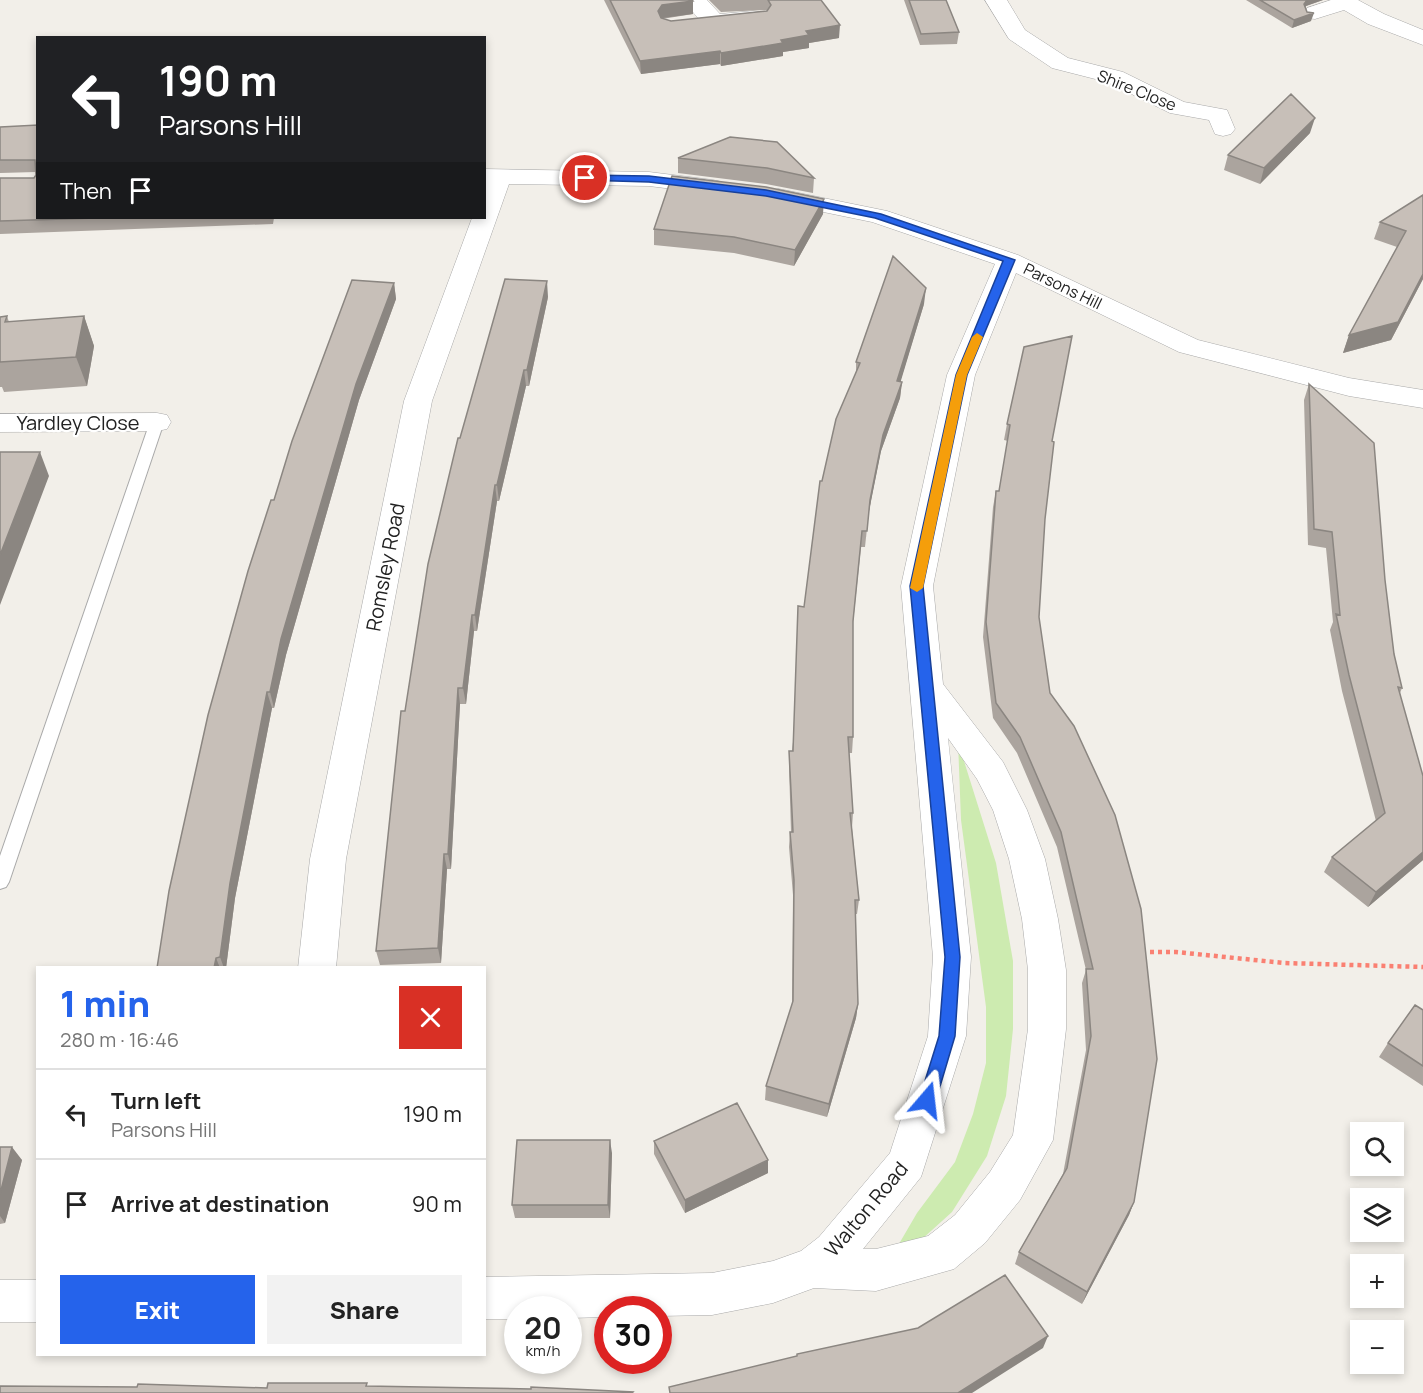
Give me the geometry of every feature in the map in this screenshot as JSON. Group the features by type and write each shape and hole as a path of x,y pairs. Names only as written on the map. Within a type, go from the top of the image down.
{"street":[{"path":"695,0 715,21"},
{"name":"Shire Close","path":"996,0 1017,34 1060,63 1115,77 1178,108 1219,115 1223,129"},
{"path":"1315,13 1344,1 1376,19 1423,38"},
{"path":"693,23 758,16"},
{"name":"Parsons Hill","path":"492,177 649,179 748,191 878,216 1009,260 1189,346 1348,387 1423,399"},
{"name":"Romsley Road","path":"486,195 492,177"},
{"name":"Romsley Road","path":"317,966 328,859 418,401 478,219"},
{"name":"Walton Road","path":"486,1298 712,1294 773,1282 814,1267 834,1252 907,1163 947,1036 952,957 917,586 961,375 1009,260"},
{"name":"Yardley Close","path":"0,423 157,422"},
{"path":"814,1267 876,1270 939,1254 970,1230 1005,1186 1033,1140 1047,1029 1047,970 1028,859 1010,810 991,771 926,687"},
{"path":"0,1301 36,1301"}],"lane":[{"path":"0,882 157,422"}],"path":[{"path":"1130,952 1176,952 1284,963 1423,967"}],"green space":[{"path":"958,742 996,863 1013,961 1013,1029 1006,1096 987,1156 952,1212 921,1240 896,1249 917,1213 955,1162 973,1114 986,1063 986,1007 961,820"}],"building":[{"path":"610,0 693,1 662,5 658,11 661,18 671,21 767,11 771,5 768,0 821,0 840,25 806,31 809,35 781,40 783,43 721,53 720,51 640,61"},
{"path":"909,0 946,0 959,32 921,34"},
{"path":"1260,0 1307,0 1304,4 1307,12 1314,13 1294,20"},
{"path":"1291,94 1315,118 1264,168 1228,155"},
{"path":"36,125 36,175 35,160 0,160 0,127"},
{"path":"730,137 777,142 814,178 767,168 678,158"},
{"path":"36,175 36,219 64,219 0,221 0,178 34,178"},
{"path":"672,176 766,187 824,199 795,250 734,237 654,229"},
{"path":"1423,195 1423,274 1398,322 1349,335 1406,231 1380,222"},
{"path":"893,256 926,288 897,381 902,382 883,435 870,500 867,531 862,531 853,621 853,737 848,737 853,813 850,813 859,900 855,900 858,1004 829,1104 766,1086 793,1001 794,880 790,832 793,832 789,751 793,751 798,606 804,607 820,481 822,481 836,419 860,363 856,362"},
{"path":"505,279 547,281 527,370 524,370 497,485 495,485 475,615 472,615 463,688 458,688 448,854 444,854 438,948 376,951 401,711 405,711 428,564 458,438 460,438"},
{"path":"352,280 394,283 356,384 281,639 270,692 267,692 230,883 220,957 216,958 214,966 157,966 169,891 208,715 248,571 271,500 274,500 292,441"},
{"path":"7,316 5,322 84,316 76,357 0,362 0,317"},
{"path":"1072,336 1052,441 1054,442 1045,519 1039,617 1050,693 1074,726 1115,815 1141,909 1157,1059 1134,1202 1087,1292 1019,1252 1067,1168 1091,1036 1086,969 1093,969 1061,832 1020,737 996,703 986,622 996,491 999,491 1010,425 1007,424 1024,347"},
{"path":"1309,384 1374,443 1385,580 1394,654 1402,688 1398,687 1423,776 1423,852 1376,892 1332,857 1385,813 1349,675 1336,614 1340,615 1332,532 1314,529"},
{"path":"0,452 40,452 0,555"},
{"path":"1415,1005 1423,1010 1423,1066 1388,1043"},
{"path":"737,1103 768,1160 685,1200 654,1141"},
{"path":"517,1140 610,1140 608,1205 512,1205"},
{"path":"0,1147 12,1147 0,1194"},
{"path":"1005,1275 1048,1336 958,1393 670,1393 669,1387 797,1356 797,1354 918,1328"},
{"path":"268,1383 367,1383 366,1386 531,1389 531,1387 633,1392 0,1393 0,1386 137,1387 138,1384 267,1388"}],"slow traffic":[{"path":"917,588 961,375 977,337"}],"route":[{"path":"585,178 649,179 766,193 878,216 1009,260 961,375 917,586 952,957 947,1036 927,1100"}]}
